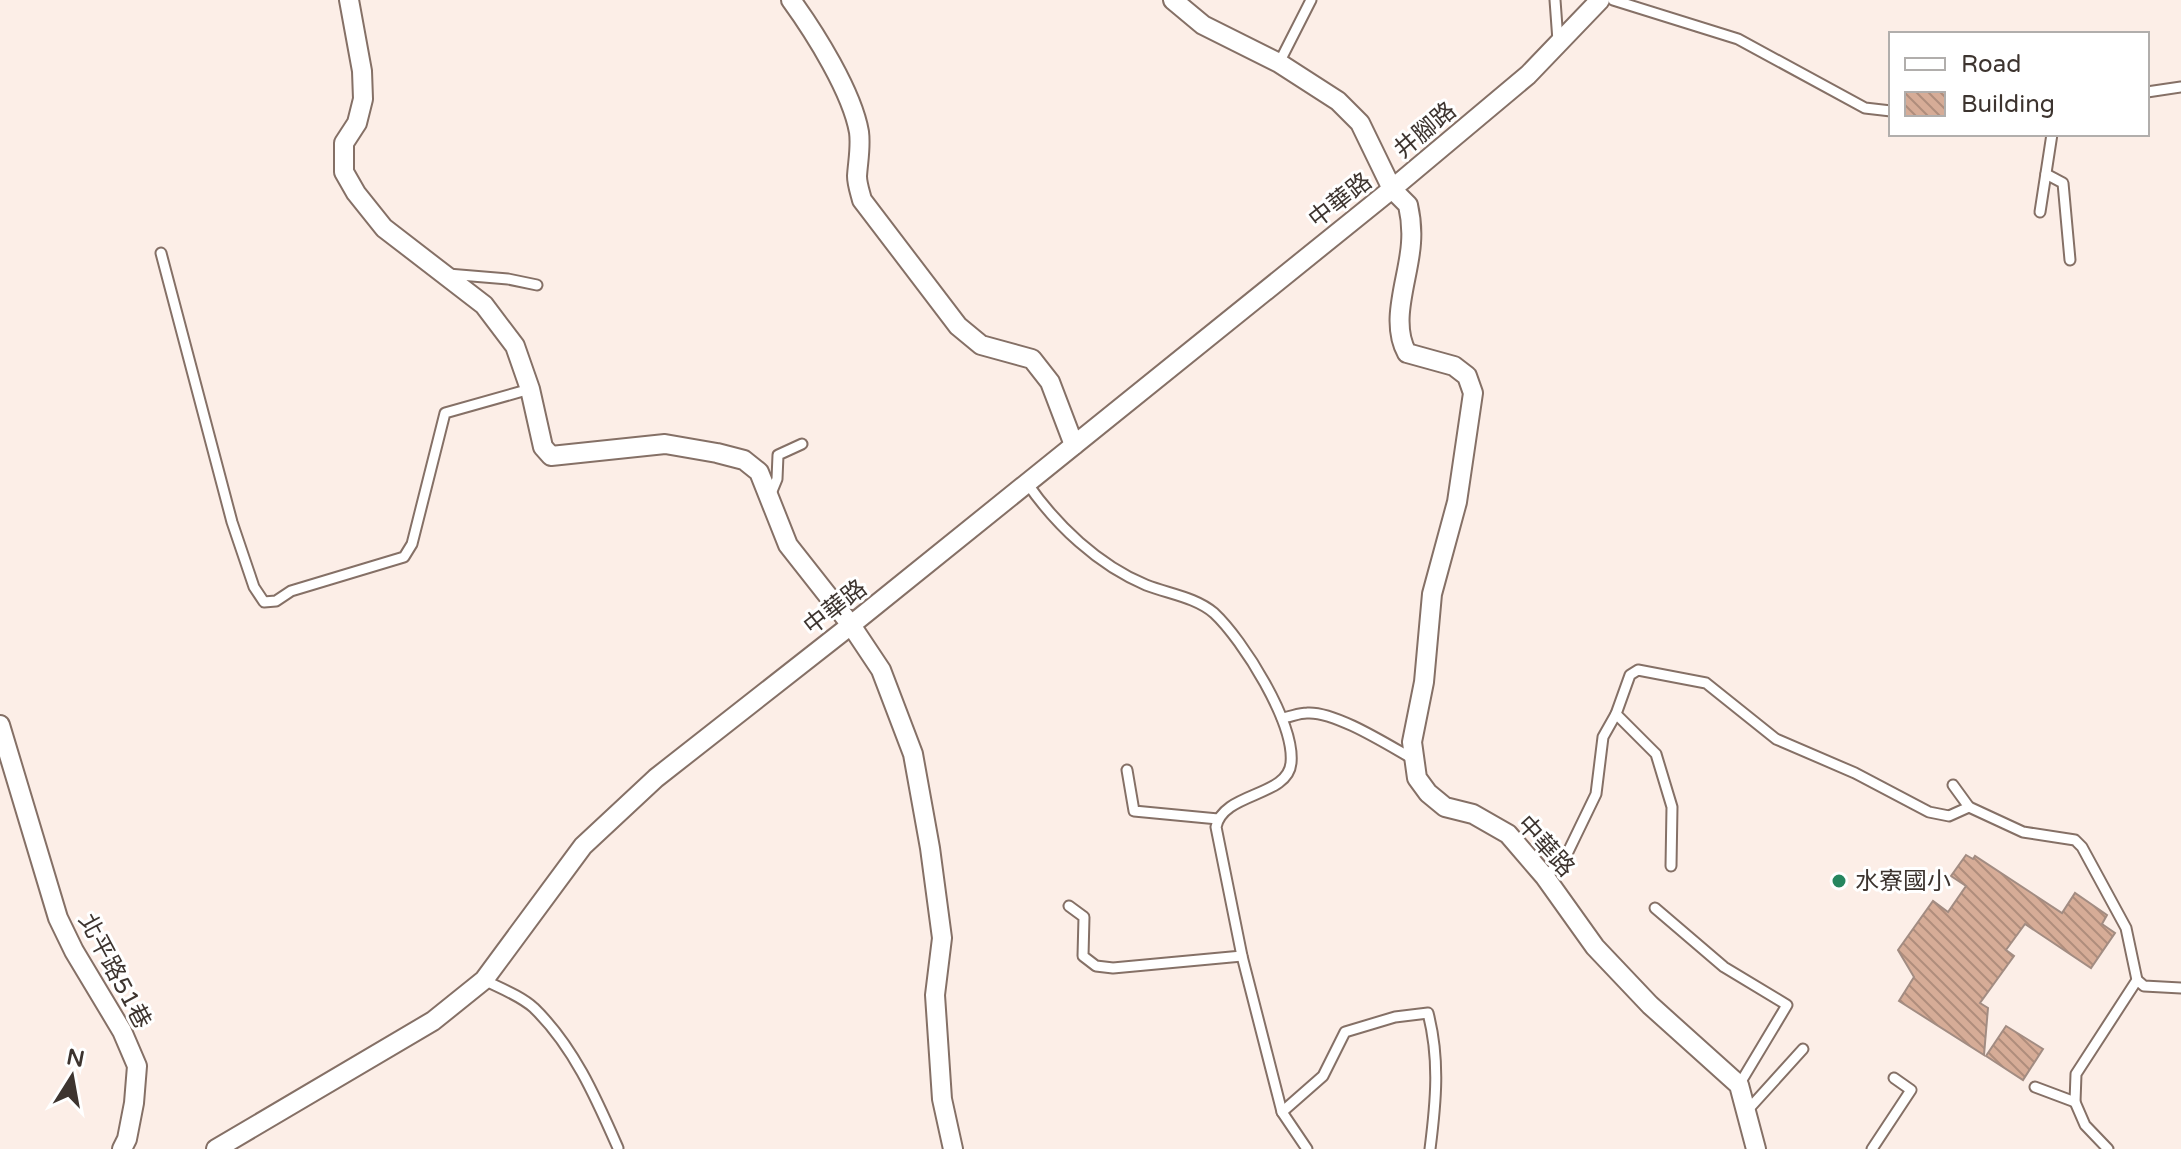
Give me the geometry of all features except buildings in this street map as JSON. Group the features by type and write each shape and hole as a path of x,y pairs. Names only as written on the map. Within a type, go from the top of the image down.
{"street":[{"path":"349,0 362,71 363,99 357,123 344,143 344,172 356,193 384,228 484,305 515,346 530,389 543,447 551,456 665,444 744,460 759,472 788,545 851,625 881,670 913,754 930,848 942,938 935,995 942,1099 953,1149"},
{"path":"791,0 814,33 844,92 858,130 860,154 857,178 862,200 958,326 981,345 1032,359 1050,382 1074,445"},
{"name":"井腳路","path":"1173,0 1203,25 1279,63 1338,101 1360,123 1392,189 1528,75 1600,0"},
{"name":"中華路","path":"484,980 583,846 656,778 1392,189 1408,205 1412,224 1399,339 1407,353 1454,366 1467,376 1473,393 1457,502 1432,594 1424,682 1412,742 1417,778 1428,793 1445,807 1473,814 1508,834 1545,877 1595,947 1650,1005 1739,1085"},
{"name":"北平路51巷","path":"0,725 58,918 122,1031 137,1066 134,1103 122,1149"},
{"path":"216,1149 433,1021 484,980"},
{"path":"1739,1085 1756,1149"}],"lane":[{"path":"1279,63 1311,0"},
{"path":"1555,0 1558,46"},
{"path":"1613,0 1738,39 1865,108 1889,111"},
{"path":"2149,92 2181,87"},
{"path":"2040,212 2052,136"},
{"path":"2046,174 2063,183 2070,260"},
{"path":"161,253 232,522 254,587 264,602 276,601 291,591 404,557 412,544 445,413 530,389"},
{"path":"444,274 508,279 537,285"},
{"path":"769,500 777,479 778,455 802,444"},
{"path":"1027,483 1050,516 1109,565 1144,584 1192,600 1214,613 1256,666 1282,718 1291,762 1289,773 1280,782 1230,807 1218,819 1216,827 1242,956 1282,1112 1307,1149"},
{"path":"1545,877 1566,856 1596,794 1603,737 1616,714 1630,675 1638,670 1706,683 1776,739 1855,773 1929,812 1949,816 1969,807"},
{"path":"1282,718 1307,713 1324,715 1366,733 1413,759"},
{"path":"1616,714 1656,754 1672,807 1671,866"},
{"path":"1127,770 1134,811 1218,819"},
{"path":"1953,785 1969,807 2023,832 2075,840 2082,847 2126,928 2137,980 2144,986 2181,988"},
{"path":"1069,906 1084,917 1083,956 1096,966 1113,968 1242,956"},
{"path":"1655,908 1724,967 1787,1005 1739,1085"},
{"path":"484,980 532,1006 557,1036 589,1081 618,1148"},
{"path":"2108,1149 2085,1125 2075,1102 2076,1074 2137,980"},
{"path":"1282,1112 1323,1076 1345,1032 1395,1017 1428,1013 1434,1036 1438,1087 1430,1149"},
{"path":"1745,1113 1803,1049"},
{"path":"1872,1149 1911,1090 1894,1078"},
{"path":"2035,1087 2075,1102"}],"place":[{"name":"水寮國小","path":"1839,881"}]}
